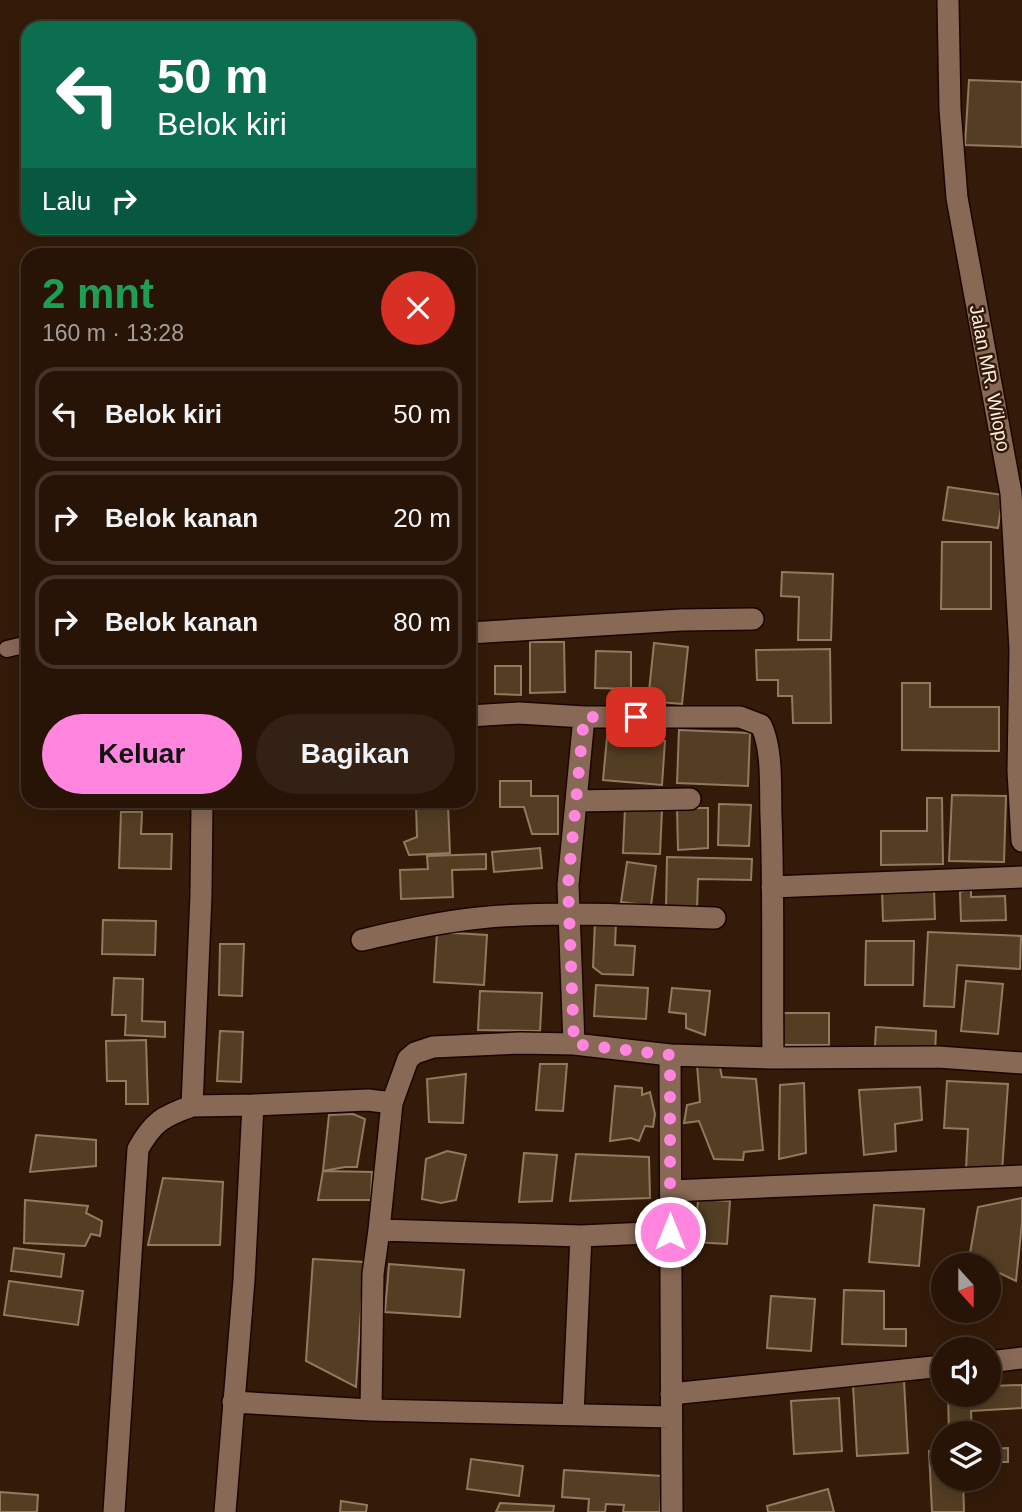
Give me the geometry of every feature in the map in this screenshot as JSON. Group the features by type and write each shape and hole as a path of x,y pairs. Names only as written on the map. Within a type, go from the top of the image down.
{"street":[{"name":"Jalan MR. Wilopo","path":"948,0 950,109 957,198 1012,493 1020,649 1022,841"},
{"path":"476,633 681,620 753,619"},
{"path":"476,716 519,713 584,717 740,717 761,725 768,744 772,853 773,1058"},
{"path":"574,1044 568,885 584,717"},
{"path":"576,801 690,800"},
{"path":"192,1106 202,808"},
{"path":"772,887 1022,877"},
{"path":"362,940 479,918 569,914 715,918"},
{"path":"372,1410 373,1274 392,1103 408,1059 415,1053 433,1047 520,1043 574,1044 670,1055 773,1058 938,1057 1022,1063"},
{"path":"670,1055 672,1512"},
{"path":"114,1512 138,1149 149,1130 169,1114 192,1106 368,1100 392,1103"},
{"path":"225,1512 244,1280 253,1105"},
{"path":"670,1191 1022,1176"},
{"path":"379,1230 581,1236 670,1232"},
{"path":"573,1414 581,1236"},
{"path":"1001,1361 1022,1358"},
{"path":"671,1394 931,1367"},
{"path":"233,1402 372,1410 671,1417"}],"lane":[{"path":"7,649 21,646"}],"building":[{"path":"969,80 1022,82 1022,147 965,145"},
{"path":"948,487 1003,495 998,528 943,520"},
{"path":"942,542 991,542 991,609 941,609"},
{"path":"782,572 833,574 831,640 798,640 799,597 781,596"},
{"path":"530,642 564,642 565,692 530,693"},
{"path":"654,643 688,647 682,704 648,701"},
{"path":"830,649 831,723 793,723 792,696 778,696 778,680 757,680 756,650"},
{"path":"596,651 631,652 631,689 595,688"},
{"path":"495,666 521,666 521,695 495,694"},
{"path":"902,683 930,683 930,707 999,707 999,751 902,750"},
{"path":"679,730 750,733 748,786 677,783"},
{"path":"607,737 665,741 662,785 603,780"},
{"path":"500,781 531,781 531,796 558,796 558,834 532,834 524,807 500,807"},
{"path":"952,795 1006,796 1004,862 949,861"},
{"path":"927,798 942,798 943,864 881,865 881,831 927,831"},
{"path":"719,804 751,805 749,846 718,845"},
{"path":"416,808 448,808 450,853 409,855 404,842 417,837"},
{"path":"625,808 662,810 660,854 623,853"},
{"path":"677,808 708,808 708,848 678,850"},
{"path":"121,812 142,812 141,834 172,834 171,869 119,868"},
{"path":"540,848 542,868 494,872 492,852"},
{"path":"486,854 486,869 452,870 453,897 401,899 400,870 428,869 427,856"},
{"path":"667,857 752,859 751,880 698,879 697,909 666,908"},
{"path":"627,862 656,866 651,906 621,902"},
{"path":"971,887 971,897 1005,896 1006,920 961,921 960,892"},
{"path":"934,889 935,919 883,921 882,891"},
{"path":"103,920 156,921 155,955 102,954"},
{"path":"595,922 616,923 615,945 635,946 633,975 602,974 593,967"},
{"path":"437,932 487,935 484,985 434,982"},
{"path":"928,932 1021,936 1020,969 957,965 954,1007 924,1006"},
{"path":"866,941 914,941 913,985 865,985"},
{"path":"220,944 244,944 242,996 219,995"},
{"path":"114,978 143,979 142,1021 165,1022 165,1037 125,1035 126,1015 112,1015"},
{"path":"966,981 1003,984 998,1034 961,1031"},
{"path":"596,985 648,988 646,1019 594,1016"},
{"path":"672,988 710,991 705,1035 686,1028 686,1014 669,1012"},
{"path":"480,991 542,993 540,1031 478,1030"},
{"path":"782,1013 829,1013 829,1045 783,1045"},
{"path":"876,1027 936,1031 935,1052 875,1047"},
{"path":"220,1031 243,1032 241,1082 217,1081"},
{"path":"146,1040 148,1104 126,1104 126,1081 107,1081 106,1041"},
{"path":"719,1063 722,1077 756,1079 763,1150 744,1152 743,1160 714,1159 699,1121 684,1123 687,1105 700,1102 697,1065"},
{"path":"540,1064 567,1064 563,1111 536,1110"},
{"path":"466,1074 463,1123 429,1122 427,1079"},
{"path":"947,1081 1008,1084 1002,1171 966,1169 968,1129 944,1128"},
{"path":"804,1083 806,1153 779,1159 780,1085"},
{"path":"615,1086 642,1088 642,1095 650,1092 655,1114 653,1127 645,1126 639,1141 631,1138 610,1141"},
{"path":"920,1087 922,1120 895,1124 896,1151 864,1155 859,1090"},
{"path":"353,1114 365,1119 357,1167 323,1171 329,1115"},
{"path":"36,1135 96,1140 96,1166 30,1172"},
{"path":"447,1151 466,1155 456,1200 441,1203 422,1199 426,1159"},
{"path":"524,1153 557,1155 552,1201 519,1202"},
{"path":"576,1154 649,1157 650,1198 570,1201"},
{"path":"323,1171 372,1172 371,1200 318,1200"},
{"path":"163,1178 223,1182 220,1245 148,1245"},
{"path":"1022,1198 1016,1281 1001,1274 1001,1253 970,1253 978,1207"},
{"path":"698,1199 730,1201 727,1244 695,1242"},
{"path":"25,1200 88,1206 86,1213 102,1221 100,1236 91,1234 85,1246 24,1243"},
{"path":"874,1205 924,1209 919,1266 869,1262"},
{"path":"14,1248 64,1254 61,1277 11,1271"},
{"path":"313,1259 364,1262 356,1387 306,1361"},
{"path":"389,1264 464,1270 460,1317 385,1312"},
{"path":"9,1281 83,1291 78,1325 4,1315"},
{"path":"844,1290 884,1291 884,1329 906,1329 906,1346 842,1344"},
{"path":"771,1296 815,1299 811,1351 767,1348"},
{"path":"904,1381 908,1453 857,1456 853,1385"},
{"path":"1022,1385 1022,1408 971,1411 971,1421 949,1421 948,1407 1001,1407 1001,1386"},
{"path":"839,1398 842,1451 794,1454 791,1401"},
{"path":"1001,1448 1008,1448 1008,1462 1001,1462"},
{"path":"931,1450 931,1491 963,1491 964,1512 932,1512 929,1451"},
{"path":"471,1459 523,1466 519,1496 467,1489"},
{"path":"564,1470 662,1476 660,1512 623,1512 624,1505 606,1504 605,1512 588,1512 589,1499 562,1497"},
{"path":"828,1489 834,1512 768,1512 767,1506"},
{"path":"0,1492 38,1495 37,1512 0,1512"},
{"path":"341,1501 367,1505 366,1512 340,1512"},
{"path":"500,1503 554,1506 553,1512 496,1512"}],"route":[{"path":"636,717 584,717 568,885 574,1044 670,1055 670,1232"}]}
